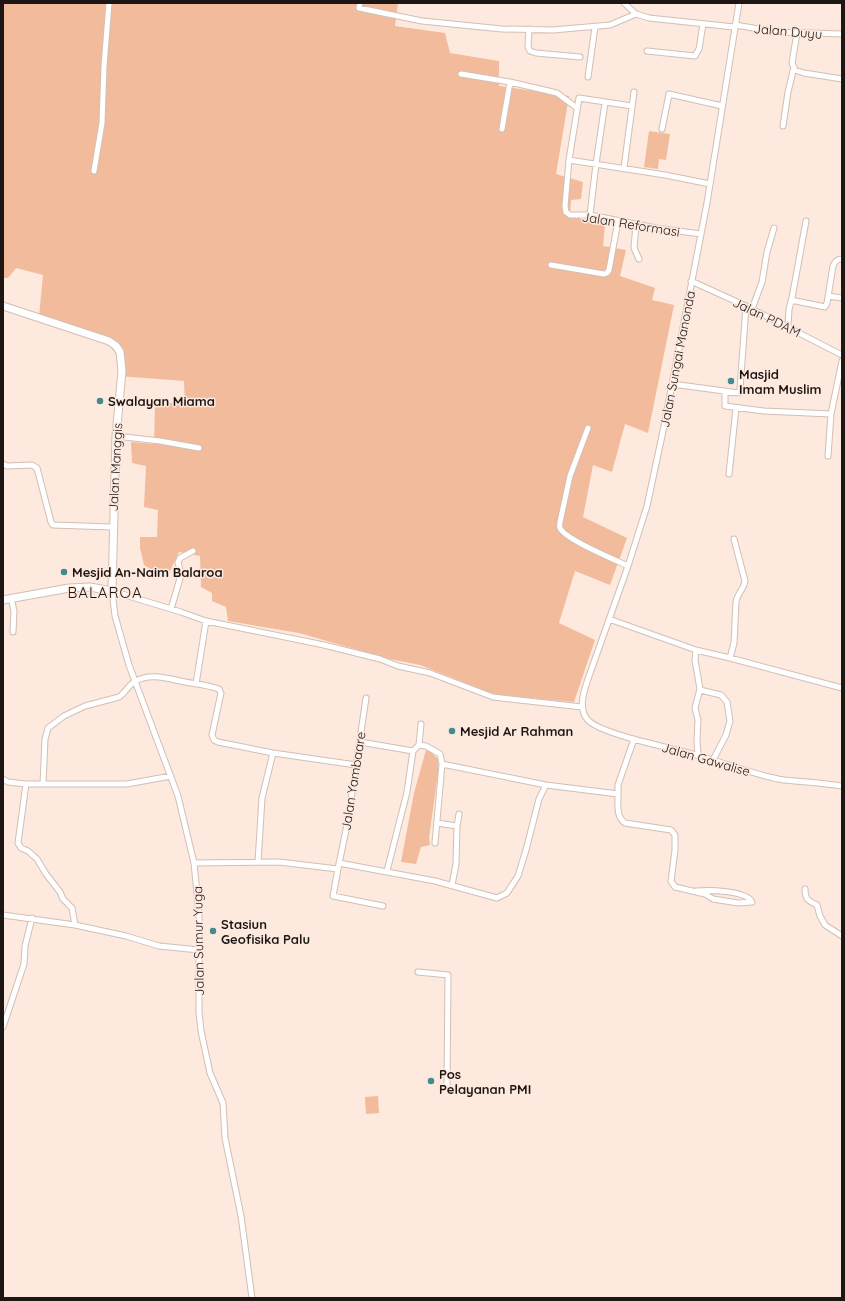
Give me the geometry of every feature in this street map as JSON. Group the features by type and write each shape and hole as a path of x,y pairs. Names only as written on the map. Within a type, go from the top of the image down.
{"street":[{"path":"94,171 102,123 104,66 110,3"},
{"path":"359,5 422,21 502,28 553,30 595,27 616,23 636,14 624,3"},
{"name":"Jalan Sungai Manonda","path":"582,707 588,679 628,566 647,506 701,234 734,26 739,3"},
{"name":"Jalan Duyu","path":"636,14 650,18 769,31 842,34"},
{"path":"647,51 690,57 696,56 699,49 703,24"},
{"path":"588,77 595,27"},
{"path":"529,29 528,48 530,50 580,57"},
{"path":"797,33 792,63 797,71 842,79"},
{"path":"784,126 788,92 794,67"},
{"path":"461,74 510,82 557,93 577,108 579,98 632,106"},
{"path":"502,129 510,82"},
{"path":"624,168 634,92"},
{"path":"662,129 669,94 722,106"},
{"path":"590,215 605,102"},
{"name":"Jalan Reformasi","path":"577,108 569,160 565,210 570,215 590,215 701,234"},
{"path":"569,160 624,168 710,184"},
{"path":"551,265 604,274 607,273 609,270 618,221"},
{"path":"788,327 789,309 792,300 806,221"},
{"path":"636,224 634,248 639,259"},
{"path":"752,309 762,282 767,252 774,228"},
{"path":"792,300 825,307 833,266 835,261 842,259"},
{"name":"Jalan PDAM","path":"691,281 746,306 842,355"},
{"path":"828,296 842,298"},
{"name":"Jalan Manggis","path":"3,306 109,341 116,346 120,352 122,371 116,436 112,527 112,591"},
{"path":"672,384 739,393 746,306"},
{"path":"828,456 831,414 842,361"},
{"path":"725,391 724,405 736,408 764,411 831,414"},
{"path":"729,474 736,408"},
{"path":"588,428 570,476 560,528 592,549 628,566"},
{"path":"116,436 160,441 198,448"},
{"path":"3,464 7,466 32,465 37,468 53,525 112,527"},
{"path":"730,658 734,643 736,598 744,586 745,581 734,539"},
{"path":"172,609 181,576 178,562 180,558 193,550"},
{"path":"3,600 75,587 90,587 112,591 172,609 206,622 324,645 380,659 398,666 430,673 493,697 582,707"},
{"name":"Jalan Sumur Yuga","path":"112,591 116,616 135,681 178,796 194,863 199,913 199,1012 201,1031 210,1073 223,1103 225,1138 241,1216 252,1298"},
{"path":"11,598 14,611 13,632"},
{"path":"609,619 696,650 842,688"},
{"path":"196,684 206,622"},
{"path":"696,650 695,660 700,690 695,708 698,720 698,755"},
{"path":"43,784 45,739 48,728 64,716 85,706 119,697 124,694 135,681 157,676 218,689 220,692 212,735 214,740 218,742 273,753 356,765"},
{"path":"700,690 721,696 728,702 730,721 726,735 713,760"},
{"name":"Jalan Yambaare","path":"366,698 348,820 333,896 383,906"},
{"name":"Jalan Gawalise","path":"582,707 584,715 588,721 598,727 634,739 698,755 775,778 842,786"},
{"path":"419,746 421,724"},
{"path":"634,739 618,785 619,815 621,821 625,824 671,830 675,835 675,850 671,881 675,887 696,891 713,899 738,903 752,902 748,897 741,895 710,890 696,891"},
{"path":"360,742 413,751"},
{"path":"387,871 406,792 413,751 419,746 426,746 440,754 442,764 435,843"},
{"path":"258,862 262,798 273,753"},
{"path":"442,764 546,785 618,794"},
{"path":"3,779 8,782 26,784 128,784 171,776"},
{"path":"26,784 18,843 21,848 28,851 37,859 60,892 63,899 72,908 75,925"},
{"path":"194,863 287,863 387,871 452,885 497,898 507,893 518,876 539,799 546,785"},
{"path":"452,885 456,864 457,826 459,814"},
{"path":"437,823 457,826"},
{"path":"806,889 805,895 808,900 816,905 825,925 842,936"},
{"path":"3,915 32,918 121,934 159,946 199,950"},
{"path":"3,1027 24,964 25,946 32,918"},
{"path":"418,972 448,975 447,1087"}],"shaded area":[{"path":"3,3 398,3 395,26 445,33 450,53 499,61 499,86 569,96 556,174 583,182 581,199 571,200 570,216 605,224 603,246 626,250 620,276 655,288 652,300 674,305 648,433 625,424 612,472 593,465 583,517 627,538 610,585 575,571 559,623 595,640 574,702 496,695 420,665 390,659 299,633 228,621 226,607 212,601 212,593 201,587 200,556 179,552 170,571 154,571 144,565 140,548 140,537 157,537 158,510 144,507 146,466 132,463 131,442 154,444 155,403 185,403 184,381 119,376 116,354 101,335 39,317 43,275 16,268 8,278 3,278"},
{"path":"649,131 670,134 666,160 659,159 658,169 644,167"},
{"path":"426,750 438,759 438,773 429,838 430,845 421,847 416,864 401,862 414,793"},
{"path":"378,1096 379,1113 366,1114 365,1097"}],"place":[{"name":"Masjid Imam Muslim","path":"731,381"},
{"name":"Swalayan Miama","path":"100,401"},
{"name":"Mesjid An-Naim Balaroa","path":"64,572"},
{"name":"Mesjid Ar Rahman","path":"452,731"},
{"name":"Stasiun Geofisika Palu","path":"213,931"},
{"name":"Pos Pelayanan PMI","path":"431,1081"}],"district":[{"name":"BALAROA","path":"105,592"}]}
